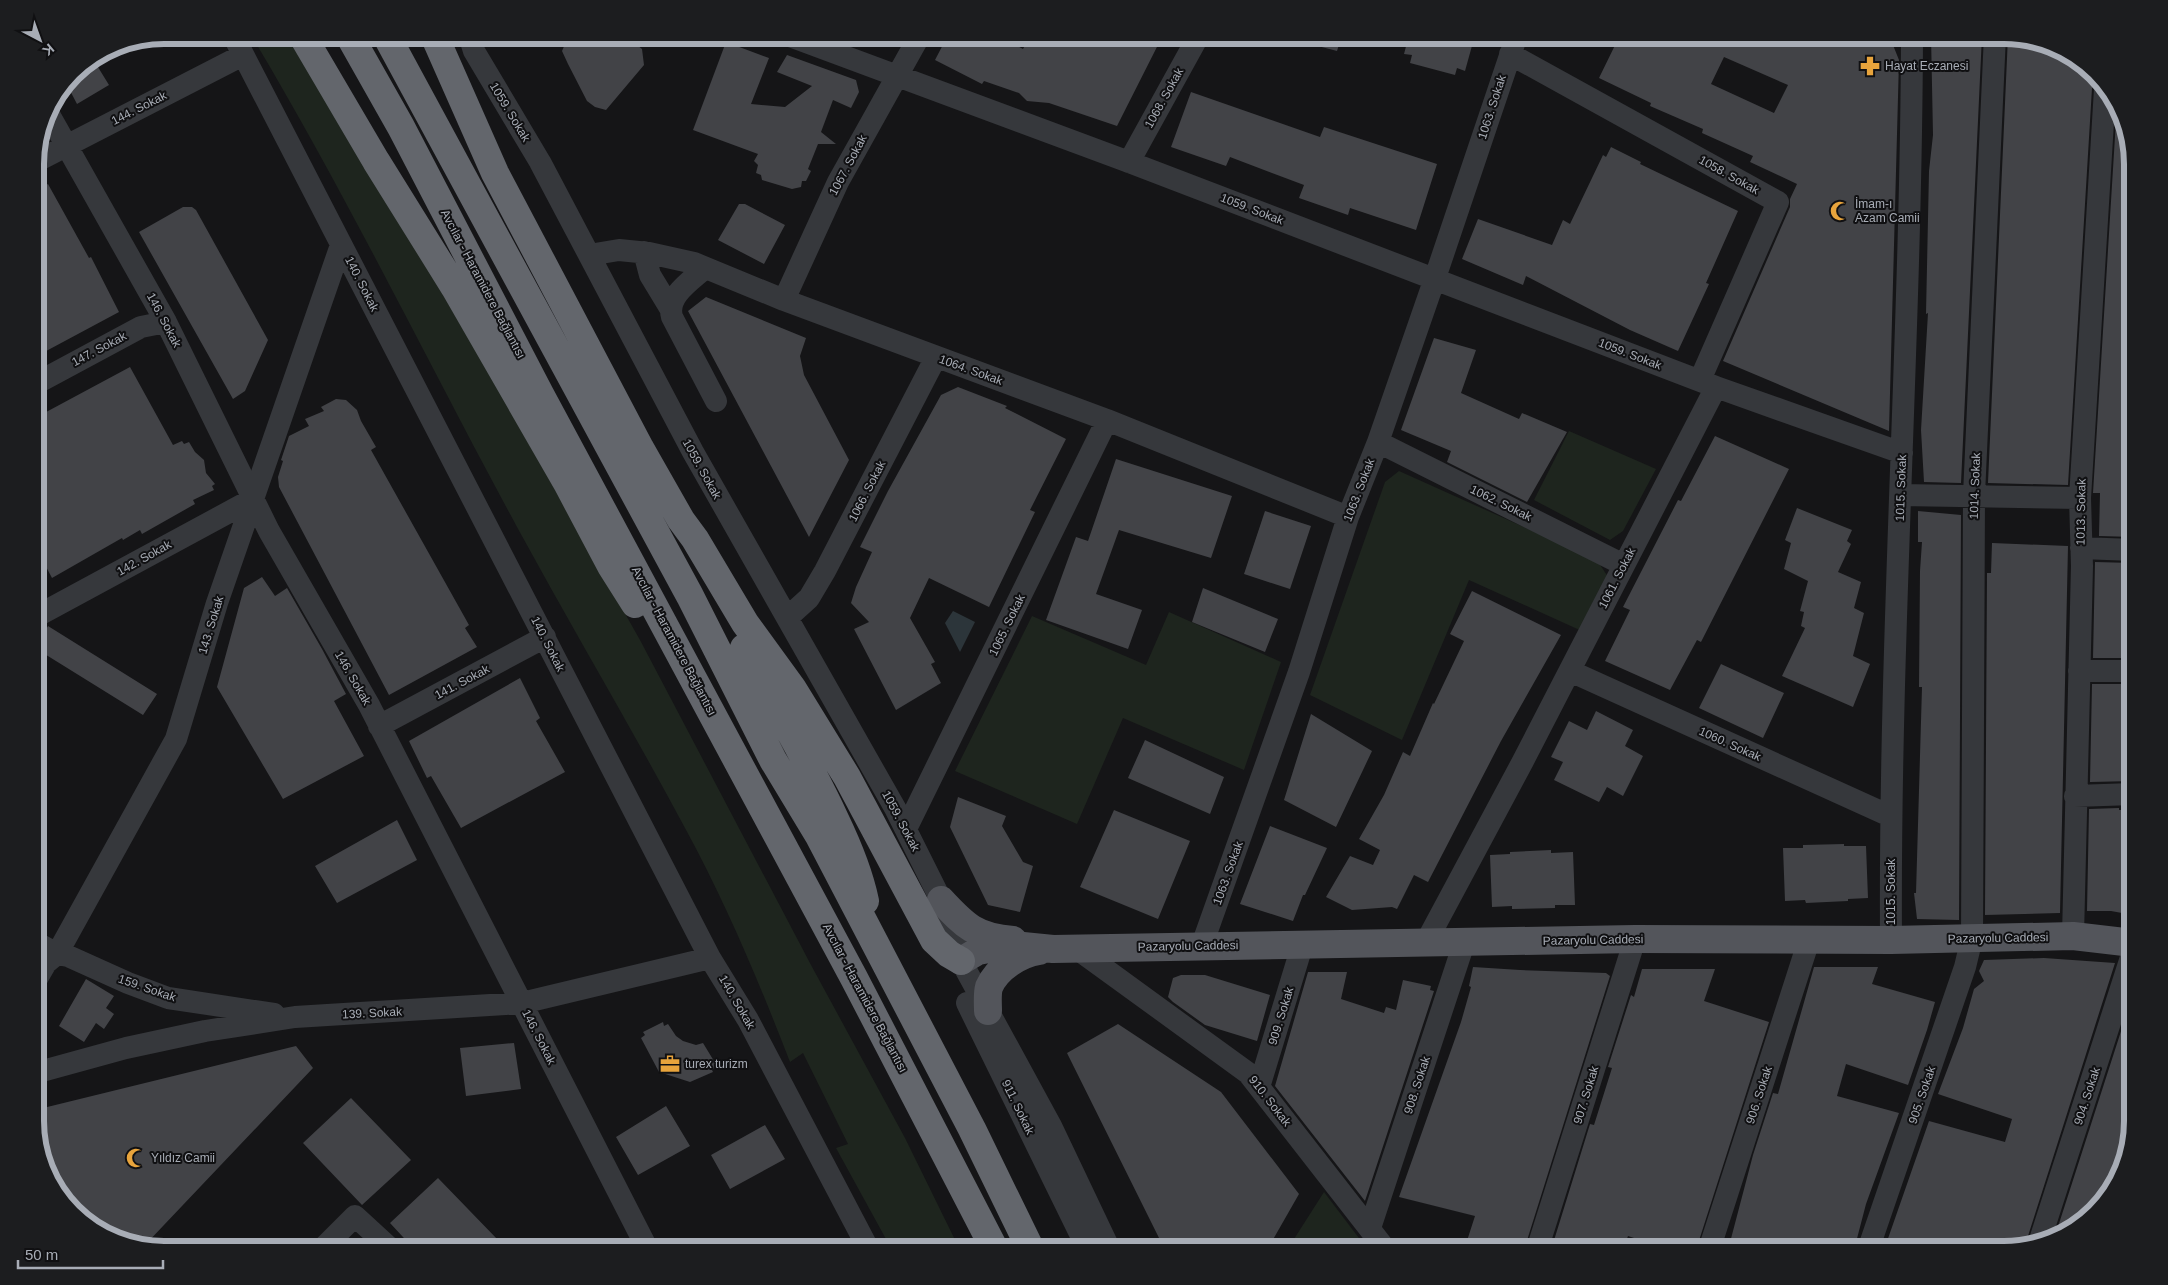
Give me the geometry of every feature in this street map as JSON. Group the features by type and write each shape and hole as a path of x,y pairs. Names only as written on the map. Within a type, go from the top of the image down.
{"highway":[{"path":"307,44 376,161 455,288 568,483 610,566 657,633 681,655"},
{"name":"Avcılar - Haramidere Bağlantısı","path":"354,44 401,127 540,394 854,978 990,1241"},
{"path":"391,44 690,596 773,760 819,836 972,1129 1027,1241"},
{"path":"423,44 442,83 495,173 640,448 681,520 695,539 745,623 793,689 848,777 934,940 961,962"},
{"path":"438,44 495,173"},
{"path":"681,520 690,547 785,720 844,838 855,864 872,937"}],"main road":[{"path":"941,900 962,923 985,936 1065,948"},
{"name":"Pazaryolu Caddesi","path":"1065,948 1202,945 1302,946 1635,939 1892,940 2073,936 2124,942"},
{"path":"961,962 978,951 999,947 1065,948"},
{"path":"988,1011 989,988 998,972 1029,952 1065,948"}],"street":[{"name":"140. Sokak","path":"237,44 710,958 748,1020 864,1241"},
{"name":"1059. Sokak","path":"472,44 540,162 693,452 906,829 941,900 961,962"},
{"name":"1059. Sokak","path":"811,44 1435,278 1708,384"},
{"name":"1067. Sokak","path":"784,300 838,182 915,44"},
{"name":"1068. Sokak","path":"1129,162 1194,44"},
{"name":"1063. Sokak","path":"1202,945 1299,672 1348,517 1378,442 1514,44"},
{"name":"1058. Sokak","path":"1514,44 1778,202 1708,384"},
{"name":"1015. Sokak","path":"1892,940 1890,816 1901,494 1909,44"},
{"name":"1014. Sokak","path":"1972,938 1974,495 1995,44"},
{"name":"144. Sokak","path":"44,157 243,56"},
{"name":"1013. Sokak","path":"2073,936 2081,548 2080,498 2104,98"},
{"name":"146. Sokak","path":"52,120 166,322 269,531 379,726 643,1241"},
{"name":"143. Sokak","path":"44,966 57,954 176,739 217,603 342,245"},
{"name":"1064. Sokak","path":"589,255 619,250 644,252 694,263 784,300 1107,420 1348,517"},
{"path":"644,252 650,275 670,308 672,317 716,401"},
{"path":"670,308 673,300 705,268"},
{"name":"147. Sokak","path":"44,379 141,327 166,322"},
{"name":"1066. Sokak","path":"787,618 809,598 826,571 936,356"},
{"path":"1708,384 1902,453"},
{"name":"1061. Sokak","path":"1426,944 1570,672 1624,565 1708,384"},
{"name":"1065. Sokak","path":"906,829 1107,420"},
{"name":"1062. Sokak","path":"1378,442 1624,565"},
{"path":"1901,494 2080,498"},
{"name":"142. Sokak","path":"44,613 254,499"},
{"path":"2081,548 2124,550"},
{"name":"141. Sokak","path":"379,726 545,637"},
{"path":"2078,671 2124,671"},
{"name":"1060. Sokak","path":"1570,672 1890,816"},
{"path":"2075,796 2124,794"},
{"name":"905. Sokak","path":"1871,1241 1965,967 1972,938"},
{"name":"907. Sokak","path":"1540,1241 1635,939"},
{"name":"906. Sokak","path":"1712,1241 1809,940"},
{"name":"908. Sokak","path":"1370,1228 1464,943"},
{"name":"909. Sokak","path":"1259,1087 1302,946"},
{"name":"159. Sokak","path":"44,947 57,954 68,956 128,983 168,998 295,1017"},
{"name":"910. Sokak","path":"1065,948 1248,1073 1379,1241"},
{"name":"139. Sokak","path":"44,1071 126,1048 295,1017 522,1003 710,958"},
{"name":"911. Sokak","path":"961,962 1051,1126 1106,1241"},
{"name":"911. Sokak","path":"961,962 960,986 967,1002 1084,1241"},
{"name":"904. Sokak","path":"2042,1235 2124,979"},
{"path":"202,1003 209,1007 212,1015 211,1024 205,1032"},
{"path":"330,1241 355,1216 382,1241"}],"shaded area":[{"path":"256,44 295,44 485,366 640,640 811,965 905,1138 956,1241 887,1241 836,1148 848,1144 803,1053 790,1062 741,943 700,856 517,527 321,156"},
{"path":"1569,431 1656,469 1623,531 1610,540 1534,500"},
{"path":"1399,471 1597,560 1608,577 1584,632 1469,580 1402,740 1310,695 1385,482"},
{"path":"953,611 975,622 960,652 945,623"},
{"path":"1169,612 1281,662 1244,770 1123,718 1077,824 955,771 1032,616 1146,665"},
{"path":"1324,1192 1361,1241 1293,1241"}],"building":[{"path":"565,44 636,44 642,49 644,65 606,110 595,107 587,101 562,51"},
{"path":"725,44 731,44 769,58 751,104 785,107 812,86 777,72 787,55 856,80 859,92 851,108 833,100 821,132 836,144 818,144 808,169 811,171 806,181 802,181 801,187 792,189 762,180 761,175 756,173 758,165 754,161 758,154 693,130"},
{"path":"943,44 1013,44 1023,49 1026,44 1158,44 1117,126 1049,103 1027,101 1019,93 984,81 982,84 935,60"},
{"path":"1310,44 1339,44 1337,51"},
{"path":"1407,44 1472,44 1465,71 1457,68 1455,75 1410,63 1412,55 1404,54"},
{"name":"İmam-ı Azam Camii","path":"1616,44 1893,45 1899,60 1889,431 1723,361 1790,207 1790,199 1797,184 1750,162 1753,156 1702,133 1703,129 1650,106 1651,103 1599,78","holes":["1724,57 1788,85 1774,113 1711,84"]},
{"path":"1931,44 1982,44 1961,483 1924,482 1921,430 1928,313 1926,314 1929,171 1933,135"},
{"path":"2008,44 2035,48 2050,53 2077,68 2094,84 2092,88 2068,485 1988,483"},
{"path":"96,64 109,85 77,104 69,90"},
{"path":"1191,92 1320,137 1324,127 1437,164 1416,230 1350,208 1348,215 1299,198 1304,185 1230,157 1226,166 1171,147"},
{"path":"2116,121 2124,156 2124,537 2099,536 2100,493 2093,493"},
{"path":"1611,147 1641,162 1640,164 1738,211 1706,283 1709,284 1678,351 1630,330 1526,276 1523,285 1462,259 1478,219 1552,245 1563,220 1570,224 1603,155 1606,157"},
{"path":"48,184 89,258 91,257 119,312 44,352 44,186"},
{"path":"739,204 745,204 785,225 764,264 718,240"},
{"path":"183,207 192,207 196,210 268,340 245,391 233,399 139,232"},
{"path":"706,297 806,338 800,356 804,375 849,460 809,537 688,311"},
{"path":"1434,338 1476,350 1461,393 1519,419 1522,413 1567,432 1527,502 1447,462 1451,451 1401,430"},
{"path":"130,367 173,445 182,441 184,444 189,442 195,452 204,460 206,473 215,484 212,486 214,490 193,500 195,504 142,534 140,530 123,540 122,538 52,578 44,563 44,413"},
{"path":"958,387 1007,406 1005,408 1066,439 1030,510 1035,512 989,607 929,578 910,618 935,662 931,664 941,683 896,710 854,629 869,622 851,603 872,552 860,547 888,491 941,395"},
{"path":"336,399 346,400 357,410 376,447 371,450 469,625 465,628 477,647 389,695 279,487 278,477 283,461 281,460 289,436 309,426 305,419 324,411 321,407"},
{"path":"1715,436 1789,469 1701,642 1697,640 1670,690 1605,661 1630,610 1623,607 1678,500 1681,501"},
{"path":"1116,459 1232,496 1211,558 1119,530 1096,594 1142,610 1128,649 1046,620 1076,537 1088,541"},
{"path":"1797,508 1852,530 1847,541 1851,544 1838,572 1861,582 1854,608 1864,613 1853,656 1870,664 1853,707 1782,676 1805,628 1801,626 1804,612 1800,611 1808,581 1784,569 1791,543 1785,540"},
{"path":"1265,511 1311,526 1290,589 1244,574"},
{"path":"1918,511 1961,515 1959,920 1917,919 1914,893 1916,893 1922,687 1919,687 1922,542 1918,542"},
{"path":"1992,543 2068,546 2060,913 1985,915 1987,573 1991,573"},
{"path":"2095,562 2124,563 2124,658 2093,658"},
{"path":"262,577 275,596 287,588 322,649 346,694 334,701 364,756 283,799 217,687 244,588"},
{"path":"1203,588 1278,619 1265,652 1192,622"},
{"path":"1472,591 1561,635 1501,741 1428,882 1414,875 1397,909 1392,907 1352,910 1326,897 1350,856 1373,865 1380,850 1359,839 1384,795 1403,752 1410,756 1433,703 1464,641 1450,634"},
{"path":"48,626 157,694 143,715 44,654 44,633"},
{"path":"1721,664 1784,693 1763,738 1699,708"},
{"path":"520,678 540,718 536,721 565,772 461,828 431,776 427,778 409,741"},
{"path":"2092,684 2124,684 2124,781 2090,782"},
{"path":"1596,711 1633,730 1625,746 1643,756 1623,796 1607,787 1599,802 1554,780 1563,762 1551,757 1569,721 1587,730"},
{"path":"1311,714 1372,751 1336,827 1284,800"},
{"path":"1145,740 1224,777 1210,814 1128,778"},
{"path":"958,797 1006,816 1002,826 1023,862 1033,866 1020,912 988,905 950,827"},
{"path":"2119,808 2119,810 2124,810 2124,913 2111,911 2087,911 2089,809"},
{"path":"1114,810 1190,841 1158,919 1080,887"},
{"path":"397,820 417,860 337,903 315,866"},
{"path":"1270,826 1327,848 1305,895 1303,895 1293,921 1240,904"},
{"path":"1844,844 1844,846 1866,846 1868,898 1806,903 1805,900 1785,901 1783,848 1803,848 1803,845"},
{"path":"1551,850 1551,853 1573,852 1575,905 1555,905 1555,908 1512,909 1512,906 1492,907 1490,855"},
{"path":"2044,958 2115,963 2028,1238 2005,1241 1887,1241 1929,1121 2005,1142 2012,1119 1938,1094 1963,1028 1974,989 1984,981 1979,971 1984,960"},
{"path":"1473,967 1606,973 1610,976 1527,1241 1467,1241 1475,1216 1399,1197 1461,1022 1471,987 1469,986"},
{"path":"1814,967 1878,967 1872,984 1935,1002 1908,1085 1846,1064 1837,1096 1899,1113 1866,1204 1856,1241 1730,1241 1753,1155 1773,1093 1778,1094"},
{"path":"1642,969 1715,969 1704,1001 1769,1022 1699,1241 1643,1241 1628,1236 1626,1241 1554,1241 1590,1124 1594,1125 1612,1068 1608,1067 1631,995 1634,997"},
{"path":"1308,972 1347,972 1341,999 1384,1013 1386,1007 1396,1010 1403,980 1431,986 1430,990 1434,991 1365,1201 1275,1086"},
{"path":"1181,975 1205,975 1270,995 1257,1041 1205,1025 1173,1002 1168,997 1173,978"},
{"path":"86,979 114,996 106,1008 114,1014 104,1029 96,1023 84,1042 59,1026"},
{"path":"663,1022 664,1026 668,1024 676,1036 683,1041 696,1045 703,1043 717,1066 712,1070 713,1072 690,1082 659,1072 641,1038 645,1035 643,1032"},
{"path":"2124,1022 2124,1122 2120,1152 2115,1167 2100,1194 2077,1217 2057,1228"},
{"path":"1118,1024 1221,1092 1299,1194 1272,1241 1161,1241 1067,1053"},
{"path":"514,1043 521,1089 466,1096 460,1048"},
{"name":"Yıldız Camii","path":"296,1046 313,1068 150,1240 133,1237 104,1225 91,1217 73,1200 64,1188 50,1160 44,1129 44,1108"},
{"path":"351,1098 411,1160 362,1205 303,1143"},
{"path":"666,1106 690,1146 638,1175 616,1137"},
{"path":"765,1125 785,1159 730,1189 711,1155"},
{"path":"438,1178 498,1240 407,1241 390,1223"}],"place":[{"name":"Hayat Eczanesi","path":"1870,66"},
{"name":"İmam-ı Azam Camii","path":"1840,211"},
{"name":"turex turizm","path":"670,1064"},
{"name":"Yıldız Camii","path":"136,1158"}]}
